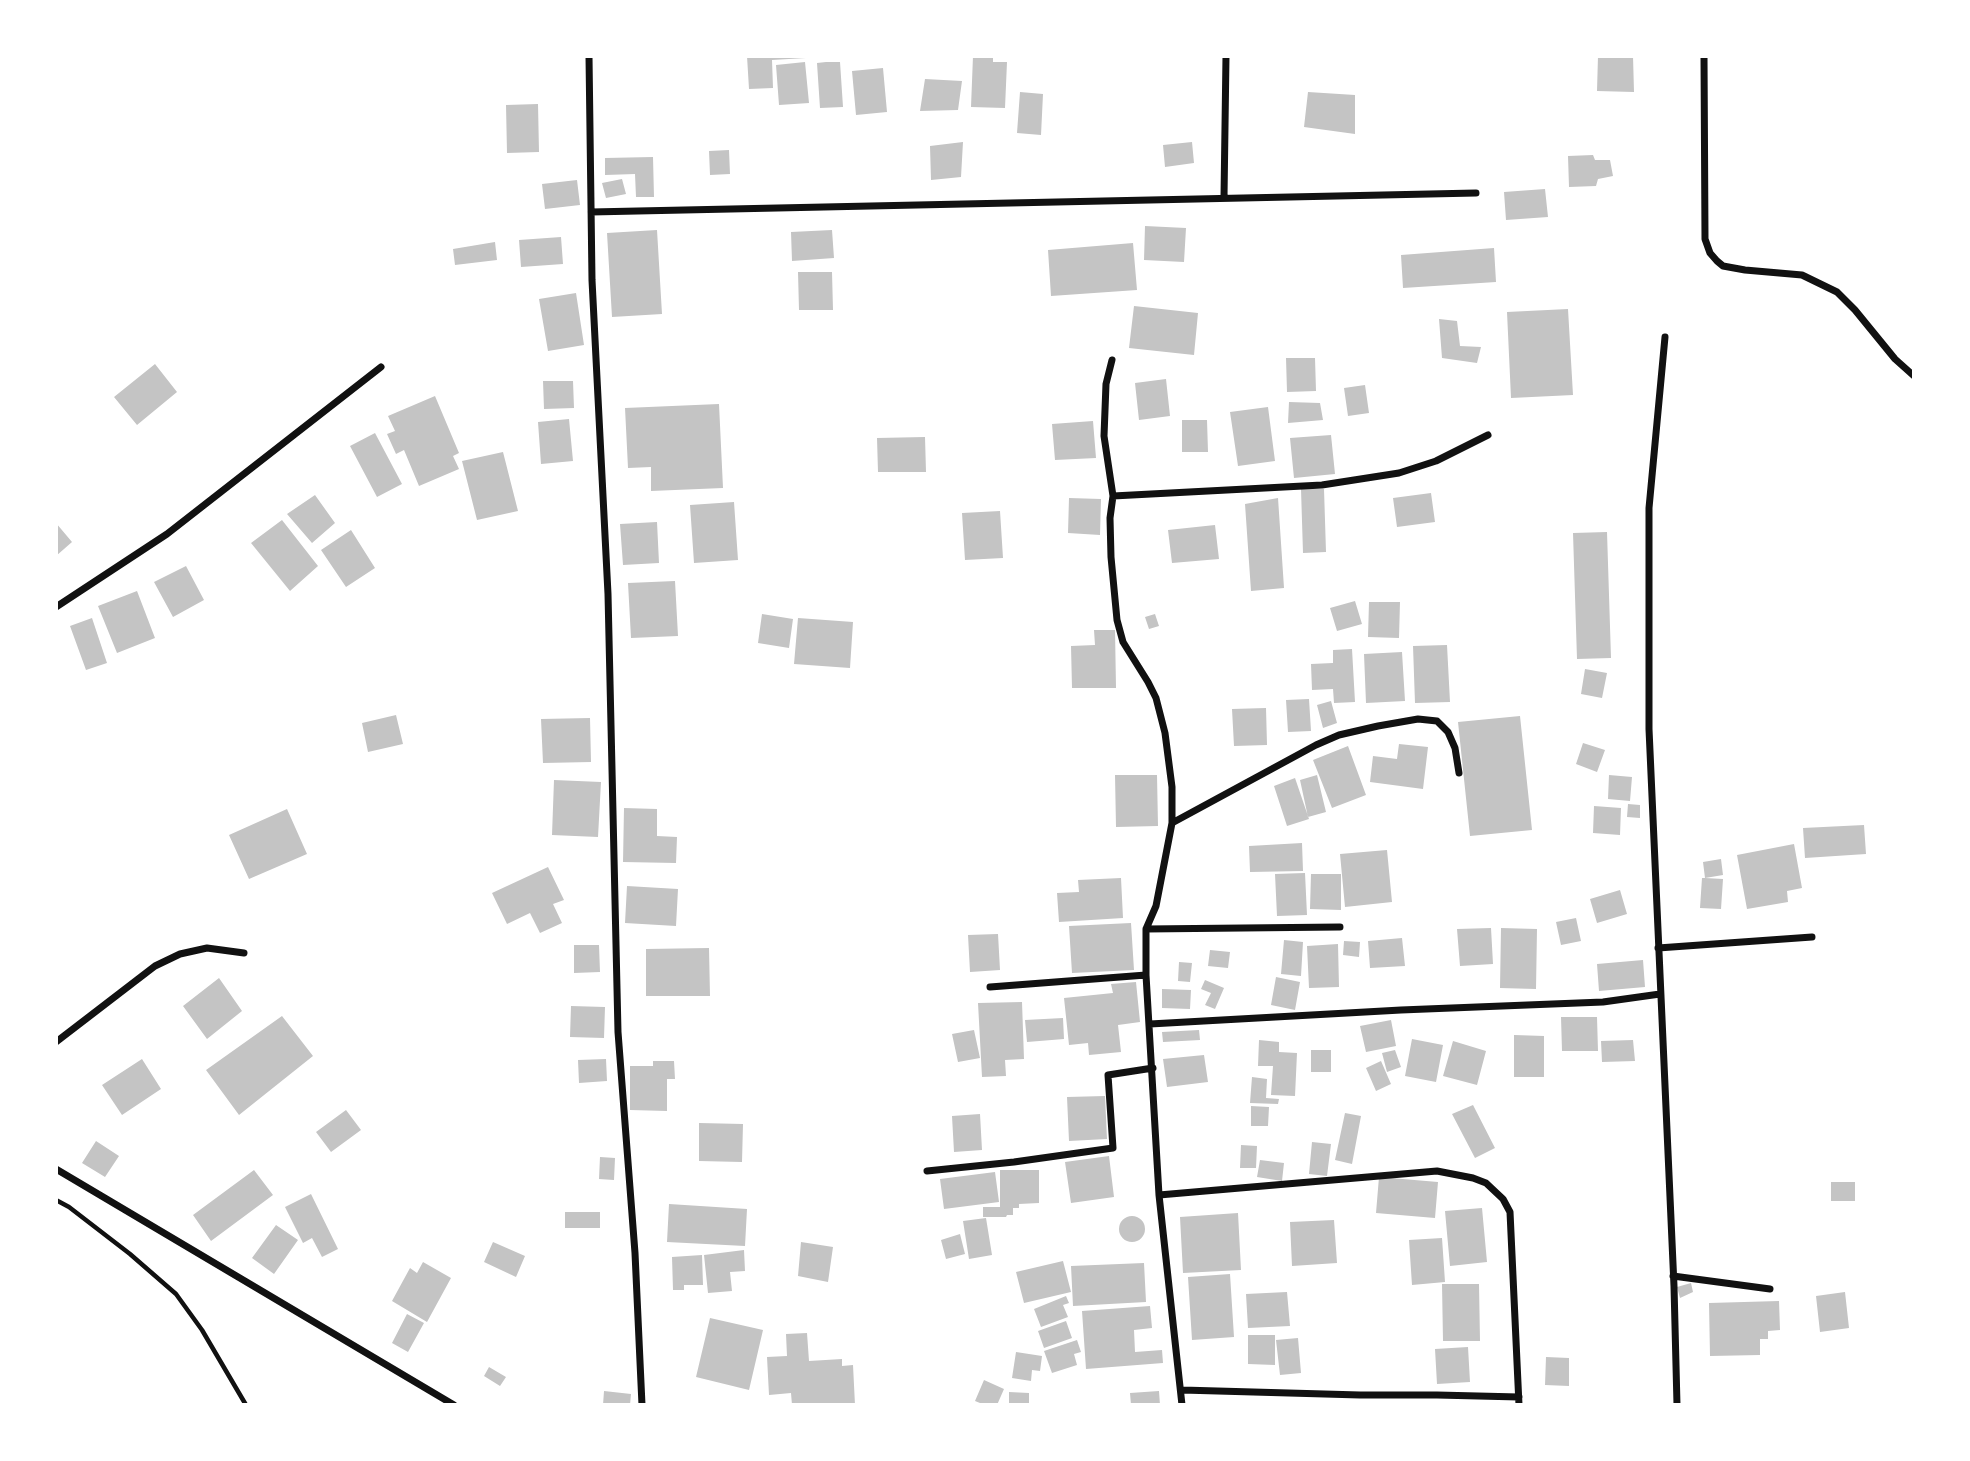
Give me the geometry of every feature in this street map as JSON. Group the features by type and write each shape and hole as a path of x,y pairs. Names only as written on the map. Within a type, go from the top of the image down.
{"street":[{"path":"589,56 592,280 608,594 618,1032 635,1253 642,1405"},
{"path":"1224,197 1226,56"},
{"path":"1704,56 1704,239 1710,253 1723,266 1802,275 1837,292 1895,359 1914,376"},
{"path":"591,212 1476,193"},
{"path":"1665,337 1649,508 1648,729 1673,1276 1676,1405"},
{"path":"1112,360 1105,384 1104,436 1113,496 1110,518 1111,557 1117,620 1123,642 1156,698 1165,733 1172,787 1172,823 1156,906 1146,929 1146,975 1159,1195 1182,1405"},
{"path":"56,607 167,534 381,367"},
{"path":"1113,496 1322,485 1398,473 1436,461 1488,435"},
{"path":"1172,823 1316,745 1378,726 1418,719 1437,721 1448,732 1455,748 1459,773"},
{"path":"1146,929 1340,927"},
{"path":"1658,948 1812,937"},
{"path":"56,1042 155,966 180,954 207,948 244,953"},
{"path":"990,987 1146,975"},
{"path":"1150,1024 1603,1002 1660,994"},
{"path":"927,1171 1113,1148 1108,1075 1153,1068"},
{"path":"56,1169 454,1405"},
{"path":"1159,1195 1437,1171 1486,1183 1503,1199 1510,1212 1519,1401 1437,1395 1182,1390"},
{"path":"1673,1276 1770,1289"}],"path":[{"path":"56,1200 120,1246 176,1294 202,1330 246,1405"}],"building":[{"path":"747,56 806,58 772,60 773,88 749,89"},
{"path":"973,56 993,56 993,62 1007,62 1005,108 971,107"},
{"path":"1598,56 1633,56 1634,92 1597,91"},
{"path":"805,62 809,103 779,105 776,65"},
{"path":"840,62 843,107 820,108 817,63"},
{"path":"883,68 887,112 856,115 852,71"},
{"path":"925,79 962,81 958,110 920,111"},
{"path":"1020,92 1043,94 1041,135 1017,133"},
{"path":"1308,92 1355,95 1355,134 1304,127"},
{"path":"538,104 539,152 507,153 506,105"},
{"path":"963,142 961,177 931,180 930,146"},
{"path":"1192,142 1194,163 1165,167 1163,145"},
{"path":"729,150 730,174 710,175 709,151"},
{"path":"1593,155 1595,160 1610,160 1613,176 1598,179 1596,186 1569,187 1568,156"},
{"path":"653,157 654,197 636,197 635,174 605,175 605,158"},
{"path":"622,179 626,194 606,198 602,183"},
{"path":"577,180 580,205 545,209 542,184"},
{"path":"1545,189 1548,217 1506,220 1504,192"},
{"path":"1145,226 1186,228 1184,262 1144,260"},
{"path":"657,230 662,314 612,317 607,233"},
{"path":"832,230 834,258 792,261 791,232"},
{"path":"561,237 563,264 521,267 519,240"},
{"path":"495,242 497,260 455,265 453,249"},
{"path":"1133,243 1137,290 1051,296 1048,250"},
{"path":"1494,248 1496,282 1403,288 1401,255"},
{"path":"798,272 832,272 833,310 799,310"},
{"path":"576,293 584,345 548,351 539,299"},
{"path":"1134,306 1198,313 1194,355 1129,348"},
{"path":"1568,309 1573,395 1511,398 1507,312"},
{"path":"1439,319 1457,321 1460,346 1481,347 1477,363 1442,358"},
{"path":"1286,358 1315,358 1316,391 1287,392"},
{"path":"155,364 177,392 137,425 114,397"},
{"path":"1166,379 1170,416 1139,420 1135,383"},
{"path":"543,381 573,381 574,408 544,409"},
{"path":"1365,385 1369,413 1348,416 1344,388"},
{"path":"435,396 459,453 453,456 459,469 419,486 404,450 396,454 387,434 395,431 388,416"},
{"path":"1289,402 1320,403 1323,420 1288,423"},
{"path":"719,404 723,488 651,491 651,467 628,468 625,408"},
{"path":"1268,407 1275,461 1238,466 1230,412"},
{"path":"569,419 573,461 541,464 538,422"},
{"path":"1182,420 1207,420 1208,452 1182,452"},
{"path":"1093,421 1096,458 1055,460 1052,424"},
{"path":"375,433 402,484 377,497 350,446"},
{"path":"1331,435 1335,474 1294,478 1290,438"},
{"path":"925,437 926,472 878,472 877,438"},
{"path":"503,452 518,511 477,520 462,461"},
{"path":"1301,489 1324,489 1326,552 1303,553"},
{"path":"1431,493 1435,522 1397,527 1393,498"},
{"path":"315,495 335,523 312,543 287,514"},
{"path":"1069,498 1101,499 1100,535 1068,533"},
{"path":"1278,498 1284,588 1251,591 1245,504"},
{"path":"734,502 738,560 694,563 690,505"},
{"path":"1000,511 1003,558 965,560 962,513"},
{"path":"282,520 318,566 290,591 251,543"},
{"path":"657,522 659,563 623,565 620,524"},
{"path":"56,523 72,542 56,556"},
{"path":"1215,525 1219,559 1172,563 1168,530"},
{"path":"351,530 375,568 346,587 321,550"},
{"path":"1607,532 1611,658 1577,659 1573,533"},
{"path":"186,566 204,600 173,617 154,582"},
{"path":"675,581 678,636 631,638 628,583"},
{"path":"137,591 155,638 117,653 98,606"},
{"path":"1355,601 1362,624 1337,631 1330,608"},
{"path":"1369,602 1400,602 1399,638 1368,637"},
{"path":"762,614 793,619 789,648 758,643"},
{"path":"1155,614 1159,626 1149,629 1145,617"},
{"path":"92,618 107,663 86,670 70,626"},
{"path":"798,618 853,622 850,668 794,664"},
{"path":"1094,630 1115,630 1116,688 1072,688 1071,646 1095,645"},
{"path":"1447,645 1450,702 1415,703 1413,646"},
{"path":"1352,649 1355,702 1334,703 1333,689 1312,690 1311,664 1333,663 1333,650"},
{"path":"1402,652 1405,701 1366,703 1364,654"},
{"path":"1585,669 1607,673 1602,698 1581,694"},
{"path":"1309,699 1311,731 1288,732 1286,700"},
{"path":"1331,701 1337,723 1323,728 1317,705"},
{"path":"1266,708 1267,745 1234,746 1232,709"},
{"path":"396,715 403,744 368,752 362,723"},
{"path":"1520,716 1532,830 1470,836 1458,722"},
{"path":"590,718 591,762 543,763 541,719"},
{"path":"1583,743 1605,750 1597,772 1576,764"},
{"path":"1399,744 1428,747 1423,789 1370,782 1373,756 1397,759"},
{"path":"1348,746 1366,795 1332,808 1313,760"},
{"path":"1115,775 1157,775 1158,826 1116,827"},
{"path":"1317,775 1326,812 1308,817 1300,780"},
{"path":"1609,775 1632,777 1630,801 1608,799"},
{"path":"1295,778 1309,819 1287,826 1274,786"},
{"path":"554,780 601,782 598,837 552,835"},
{"path":"1628,804 1640,805 1640,818 1627,817"},
{"path":"1594,806 1621,808 1620,835 1593,833"},
{"path":"624,808 657,809 657,836 677,837 676,863 623,862"},
{"path":"287,809 307,854 249,879 229,835"},
{"path":"1864,825 1866,854 1805,858 1803,828"},
{"path":"1302,843 1303,871 1250,872 1249,846"},
{"path":"1794,844 1802,888 1787,891 1788,902 1747,909 1737,855"},
{"path":"1387,850 1392,902 1345,907 1340,854"},
{"path":"1721,859 1723,875 1705,878 1703,862"},
{"path":"548,867 564,900 553,904 562,923 540,933 530,913 507,924 492,893"},
{"path":"1305,873 1307,915 1277,916 1275,874"},
{"path":"1311,874 1341,874 1341,910 1310,909"},
{"path":"1121,878 1123,918 1059,922 1057,893 1079,892 1078,880"},
{"path":"1702,878 1723,879 1721,909 1700,908"},
{"path":"627,886 678,889 676,926 625,923"},
{"path":"1620,890 1627,914 1597,923 1590,899"},
{"path":"1576,918 1581,941 1561,945 1556,922"},
{"path":"1131,923 1134,970 1072,973 1069,926"},
{"path":"1491,928 1493,964 1460,966 1457,929"},
{"path":"1501,928 1537,929 1536,989 1500,988"},
{"path":"998,934 1000,970 970,972 968,935"},
{"path":"1402,938 1405,966 1370,968 1368,941"},
{"path":"1284,940 1303,942 1301,976 1281,974"},
{"path":"1344,941 1360,942 1359,957 1343,955"},
{"path":"1338,944 1339,987 1309,988 1307,946"},
{"path":"574,945 599,945 600,972 574,973"},
{"path":"709,948 710,996 646,996 646,949"},
{"path":"1210,950 1230,952 1228,968 1208,966"},
{"path":"1643,960 1645,987 1599,991 1597,964"},
{"path":"1179,962 1192,963 1190,982 1178,981"},
{"path":"1276,977 1300,982 1295,1010 1271,1005"},
{"path":"219,978 242,1011 207,1039 183,1006"},
{"path":"1205,980 1224,988 1215,1009 1205,1005 1211,993 1201,989"},
{"path":"1136,982 1140,1022 1118,1025 1121,1052 1089,1055 1088,1043 1069,1045 1064,998 1113,993 1111,984"},
{"path":"1162,989 1191,990 1190,1009 1162,1008"},
{"path":"1022,1002 1024,1059 1005,1060 1006,1076 982,1077 978,1003"},
{"path":"571,1006 605,1007 604,1038 570,1037"},
{"path":"282,1016 313,1056 239,1115 206,1070"},
{"path":"1561,1017 1597,1017 1598,1051 1562,1051"},
{"path":"1063,1018 1064,1039 1027,1042 1025,1020"},
{"path":"1391,1020 1396,1046 1366,1052 1360,1026"},
{"path":"974,1030 980,1058 958,1062 952,1034"},
{"path":"1199,1030 1200,1040 1163,1042 1162,1032"},
{"path":"1514,1035 1544,1036 1544,1077 1514,1077"},
{"path":"1412,1039 1443,1045 1436,1082 1405,1076"},
{"path":"1259,1040 1279,1042 1279,1052 1297,1053 1295,1096 1271,1095 1273,1066 1258,1066"},
{"path":"1633,1040 1635,1061 1602,1062 1601,1041"},
{"path":"1453,1041 1486,1051 1477,1085 1443,1076"},
{"path":"1311,1050 1331,1050 1331,1072 1311,1072"},
{"path":"1395,1050 1401,1067 1387,1072 1382,1053"},
{"path":"1204,1055 1208,1082 1167,1087 1163,1059"},
{"path":"142,1059 161,1089 122,1115 102,1085"},
{"path":"606,1059 607,1081 579,1083 578,1060"},
{"path":"653,1061 674,1061 675,1079 667,1079 667,1111 630,1110 630,1066 653,1066"},
{"path":"1381,1061 1391,1084 1376,1091 1366,1068"},
{"path":"1252,1077 1267,1079 1266,1098 1279,1099 1278,1104 1250,1103"},
{"path":"1105,1096 1107,1139 1069,1141 1067,1097"},
{"path":"1473,1105 1495,1148 1475,1158 1452,1114"},
{"path":"1251,1106 1269,1107 1268,1126 1251,1126"},
{"path":"346,1110 361,1130 331,1152 316,1132"},
{"path":"1345,1113 1361,1116 1352,1164 1335,1160"},
{"path":"980,1114 982,1150 954,1152 952,1116"},
{"path":"699,1123 743,1124 742,1162 699,1161"},
{"path":"96,1141 119,1156 105,1177 82,1163"},
{"path":"1312,1142 1331,1144 1327,1176 1309,1174"},
{"path":"1241,1145 1257,1146 1256,1168 1240,1168"},
{"path":"1109,1156 1114,1197 1071,1203 1065,1162"},
{"path":"600,1157 615,1158 614,1180 599,1179"},
{"path":"1260,1160 1284,1163 1282,1181 1257,1177"},
{"path":"254,1170 273,1195 211,1241 193,1215"},
{"path":"1000,1170 1039,1170 1039,1203 1019,1204 1019,1208 1013,1208 1013,1215 1006,1217 983,1217 983,1207 1000,1207"},
{"path":"995,1172 999,1202 944,1209 940,1179"},
{"path":"1379,1177 1438,1182 1435,1218 1376,1213"},
{"path":"1831,1182 1855,1182 1855,1201 1831,1201"},
{"path":"311,1194 338,1249 322,1257 312,1238 303,1243 285,1207"},
{"path":"669,1204 747,1209 745,1246 667,1242"},
{"path":"1482,1208 1487,1262 1450,1266 1445,1211"},
{"path":"565,1212 600,1212 600,1228 565,1228"},
{"path":"1238,1213 1241,1270 1183,1273 1180,1217"},
{"path":"1132,1216 1141,1220 1145,1229 1141,1238 1132,1242 1123,1238 1119,1229 1123,1220"},
{"path":"986,1218 992,1255 969,1259 963,1221"},
{"path":"1334,1220 1337,1263 1292,1266 1290,1222"},
{"path":"276,1225 298,1240 274,1274 252,1258"},
{"path":"960,1234 965,1254 946,1259 941,1240"},
{"path":"1442,1238 1445,1282 1412,1285 1409,1240"},
{"path":"493,1242 525,1256 516,1277 484,1262"},
{"path":"801,1242 833,1247 828,1282 798,1276"},
{"path":"744,1250 745,1271 730,1272 732,1291 708,1293 704,1255"},
{"path":"702,1255 703,1285 684,1285 684,1290 673,1290 672,1257"},
{"path":"1063,1261 1071,1292 1024,1303 1016,1272"},
{"path":"423,1262 451,1278 427,1322 392,1301 410,1268 417,1273"},
{"path":"1144,1263 1146,1302 1073,1306 1071,1266"},
{"path":"1230,1274 1234,1337 1192,1340 1188,1277"},
{"path":"1691,1283 1693,1292 1680,1298 1677,1287"},
{"path":"1442,1284 1479,1284 1480,1341 1443,1341"},
{"path":"1287,1292 1290,1326 1248,1328 1246,1294"},
{"path":"1845,1292 1849,1328 1820,1332 1816,1296"},
{"path":"1066,1296 1069,1303 1063,1305 1068,1317 1041,1327 1034,1309"},
{"path":"1779,1301 1780,1330 1768,1331 1768,1339 1760,1339 1760,1355 1710,1356 1709,1303"},
{"path":"1150,1306 1152,1328 1134,1330 1135,1352 1162,1350 1163,1363 1086,1369 1082,1311"},
{"path":"407,1314 424,1323 408,1352 392,1343"},
{"path":"710,1318 763,1330 749,1390 696,1377"},
{"path":"1066,1321 1072,1338 1044,1348 1038,1331"},
{"path":"807,1333 809,1361 842,1359 842,1366 853,1365 855,1405 792,1405 791,1393 769,1395 767,1357 787,1356 786,1334"},
{"path":"1248,1335 1275,1335 1275,1365 1248,1364"},
{"path":"1298,1338 1301,1373 1280,1375 1276,1340"},
{"path":"1077,1340 1081,1352 1074,1354 1077,1365 1052,1373 1044,1351"},
{"path":"1468,1347 1470,1382 1437,1384 1435,1349"},
{"path":"1016,1352 1042,1356 1040,1371 1032,1370 1031,1381 1012,1378"},
{"path":"1546,1357 1569,1358 1569,1386 1545,1385"},
{"path":"489,1367 506,1377 500,1386 484,1376"},
{"path":"984,1380 1004,1389 997,1405 985,1405 975,1401"},
{"path":"604,1391 631,1394 630,1405 603,1405"},
{"path":"1159,1391 1160,1405 1131,1405 1130,1393"},
{"path":"1009,1392 1029,1393 1029,1405 1009,1405"}]}
